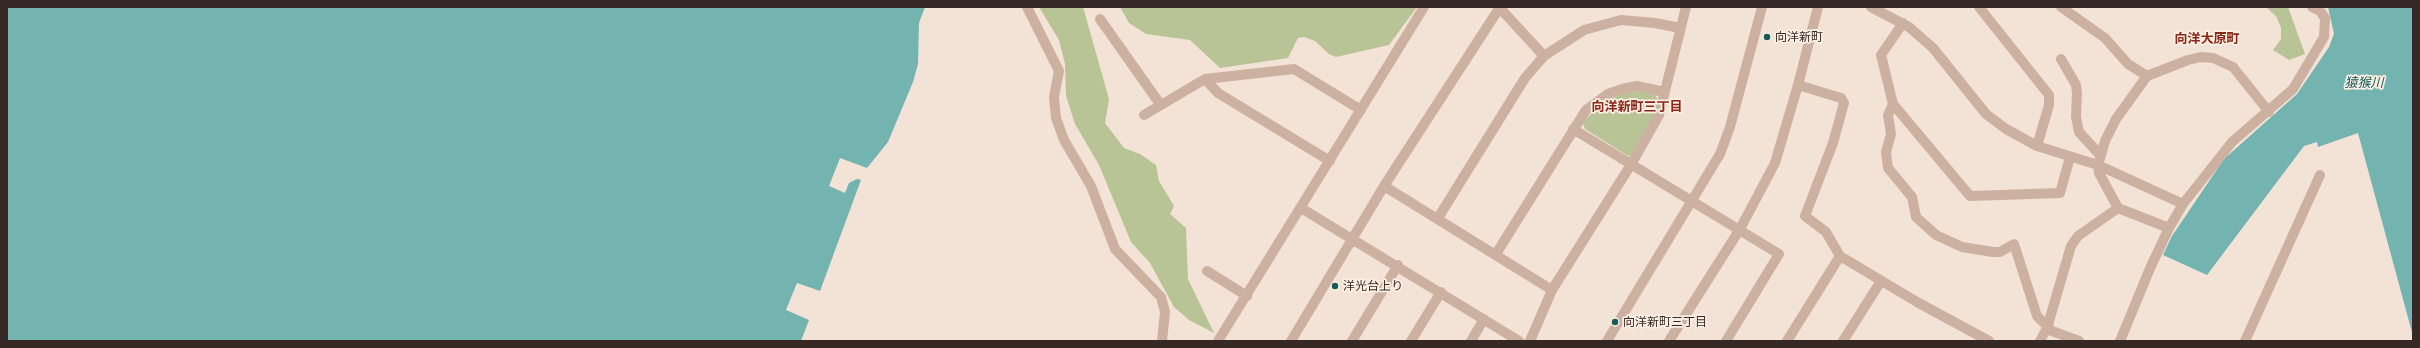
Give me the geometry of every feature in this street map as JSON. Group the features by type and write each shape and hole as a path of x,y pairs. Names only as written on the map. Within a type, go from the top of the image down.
{"street":[{"path":"1027,7 1059,71 1054,97 1056,118 1064,140 1091,186 1115,249 1161,297 1165,312 1162,341"},
{"path":"1218,341 1424,7"},
{"path":"1291,341 1384,186 1499,7 1544,56"},
{"path":"1530,341 1552,290 1632,163 1659,115 1686,7"},
{"path":"1607,341 1720,154 1730,127 1762,7"},
{"path":"1669,341 1740,228 1774,163 1798,86 1818,7"},
{"path":"1871,7 1903,23 1933,48 1986,114 2006,129 2037,146 2070,157 2100,161 2183,204"},
{"path":"1979,7 2049,95 2049,106 2037,146"},
{"path":"2061,7 2105,38 2128,64 2146,76"},
{"path":"2120,341 2169,228 2183,204 2232,142 2269,112 2293,89 2324,37 2325,18 2320,11 2312,7"},
{"path":"1100,19 1160,104"},
{"path":"1438,218 1525,78 1544,56 1584,30 1621,20 1655,23 1680,28"},
{"path":"1903,23 1881,55 1893,104 1970,196 2060,193 2070,157"},
{"path":"2169,228 2118,208 2099,173 2100,161 2105,141 2116,119 2146,76 2188,60 2201,57 2213,58 2233,67 2269,112"},
{"path":"2061,59 2076,85 2076,117 2079,132 2100,161"},
{"path":"1144,115 1160,104 1205,79 1294,69 1361,110"},
{"path":"1205,79 1218,93 1330,161"},
{"path":"1496,254 1586,110 1597,101 1622,88 1637,86 1664,92"},
{"path":"1798,86 1841,98 1844,103 1833,143 1805,216 1826,232 1840,256 1881,281 1989,341"},
{"path":"1893,104 1888,115 1891,134 1886,152 1888,168 1912,198 1916,216 1936,235 1962,247 2000,252 2014,244 2037,316 2047,328 2079,341"},
{"path":"1573,129 1740,228 1779,254 1726,341"},
{"path":"2245,341 2320,175"},
{"path":"1384,186 1438,218 1552,290"},
{"path":"1301,208 1441,292 1519,341"},
{"path":"2040,341 2047,328 2071,246 2078,236 2092,224 2118,208"},
{"path":"1787,341 1840,256"},
{"path":"1352,341 1398,266"},
{"path":"1207,271 1247,296"},
{"path":"1843,341 1881,281"},
{"path":"1411,341 1441,292"},
{"path":"1471,341 1484,319"}],"green space":[{"path":"1039,7 1083,7 1109,99 1105,123 1124,148 1140,154 1156,165 1159,181 1174,206 1170,214 1186,228 1188,279 1214,333 1189,320 1174,307 1150,263 1131,242 1099,165 1075,124 1066,96 1065,64 1059,40"},
{"path":"1120,7 1417,7 1389,45 1336,57 1329,54 1315,41 1304,37 1298,38 1288,58 1220,68 1190,40 1146,34 1129,23"},
{"path":"2266,7 2288,7 2305,54 2289,60 2273,50 2281,39 2281,28 2276,16"},
{"path":"1639,91 1655,95 1658,100 1652,120 1632,155 1628,156 1585,129 1583,123 1599,105 1623,93"}],"water":[{"path":"7,7 925,7 919,23 918,64 913,82 888,142 867,168 840,158 829,186 845,193 849,183 857,179 861,180 820,291 797,283 786,310 809,320 801,341 7,341"},
{"name":"猿猴川","path":"2328,7 2413,7 2413,336 2358,133 2318,147 2317,142 2304,146 2207,275 2163,255 2172,236 2224,159 2297,94 2329,47 2334,34"}],"place":[{"name":"向洋新町","path":"1767,37"},
{"name":"洋光台上り","path":"1335,286"},
{"name":"向洋新町三丁目","path":"1615,322"}],"district":[{"name":"向洋大原町","path":"2207,39"},
{"name":"向洋新町三丁目","path":"1637,107"}]}
